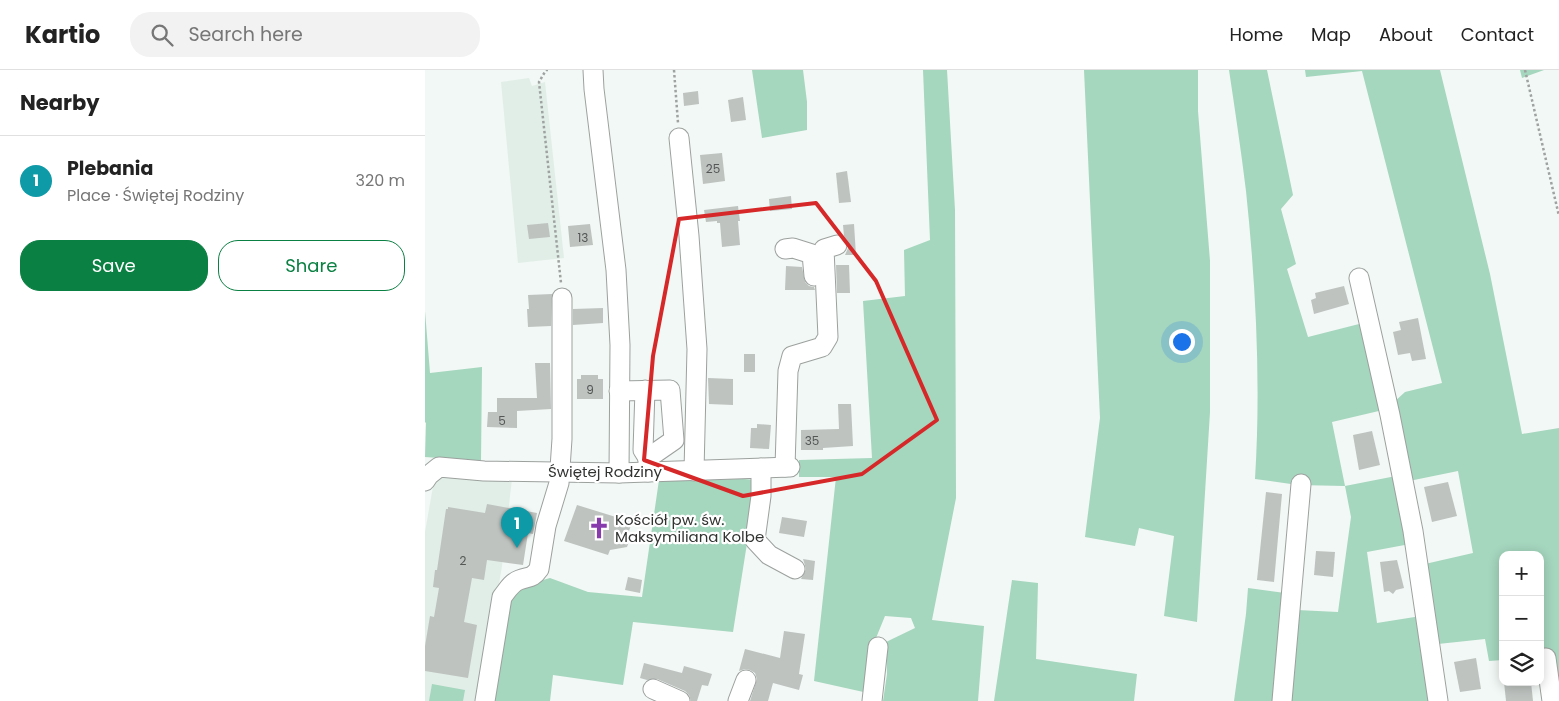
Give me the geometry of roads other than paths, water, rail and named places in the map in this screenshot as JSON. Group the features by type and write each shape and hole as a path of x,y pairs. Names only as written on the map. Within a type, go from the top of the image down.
{"street":[{"path":"593,70 616,270 620,345 619,473"},
{"path":"679,138 689,236 697,350 694,471"},
{"path":"785,249 793,248 812,254 819,330 815,349 822,347 828,337 824,249 837,245"},
{"path":"1359,278 1390,415 1413,530 1438,701"},
{"path":"485,701 502,597 513,584 520,579 527,579 536,574 539,569 546,526 559,483 563,439 563,298"},
{"name":"Świętej Rodziny","path":"425,480 439,467 484,471 619,473 648,465 694,471 787,467 788,371 793,356 815,349"},
{"path":"619,391 645,390 670,390 674,440 648,465 643,450 645,390"},
{"path":"761,468 761,496 755,540 769,555 795,569"},
{"path":"1281,701 1301,484"},
{"path":"872,701 877,647"},
{"path":"1546,658 1552,701"},
{"path":"738,701 746,680"},
{"path":"653,689 680,701"}],"place":[{"name":"Kościół pw. św. Maksymiliana Kolbe","path":"599,528"},
{"name":"Plebania","path":"517,548"}]}
